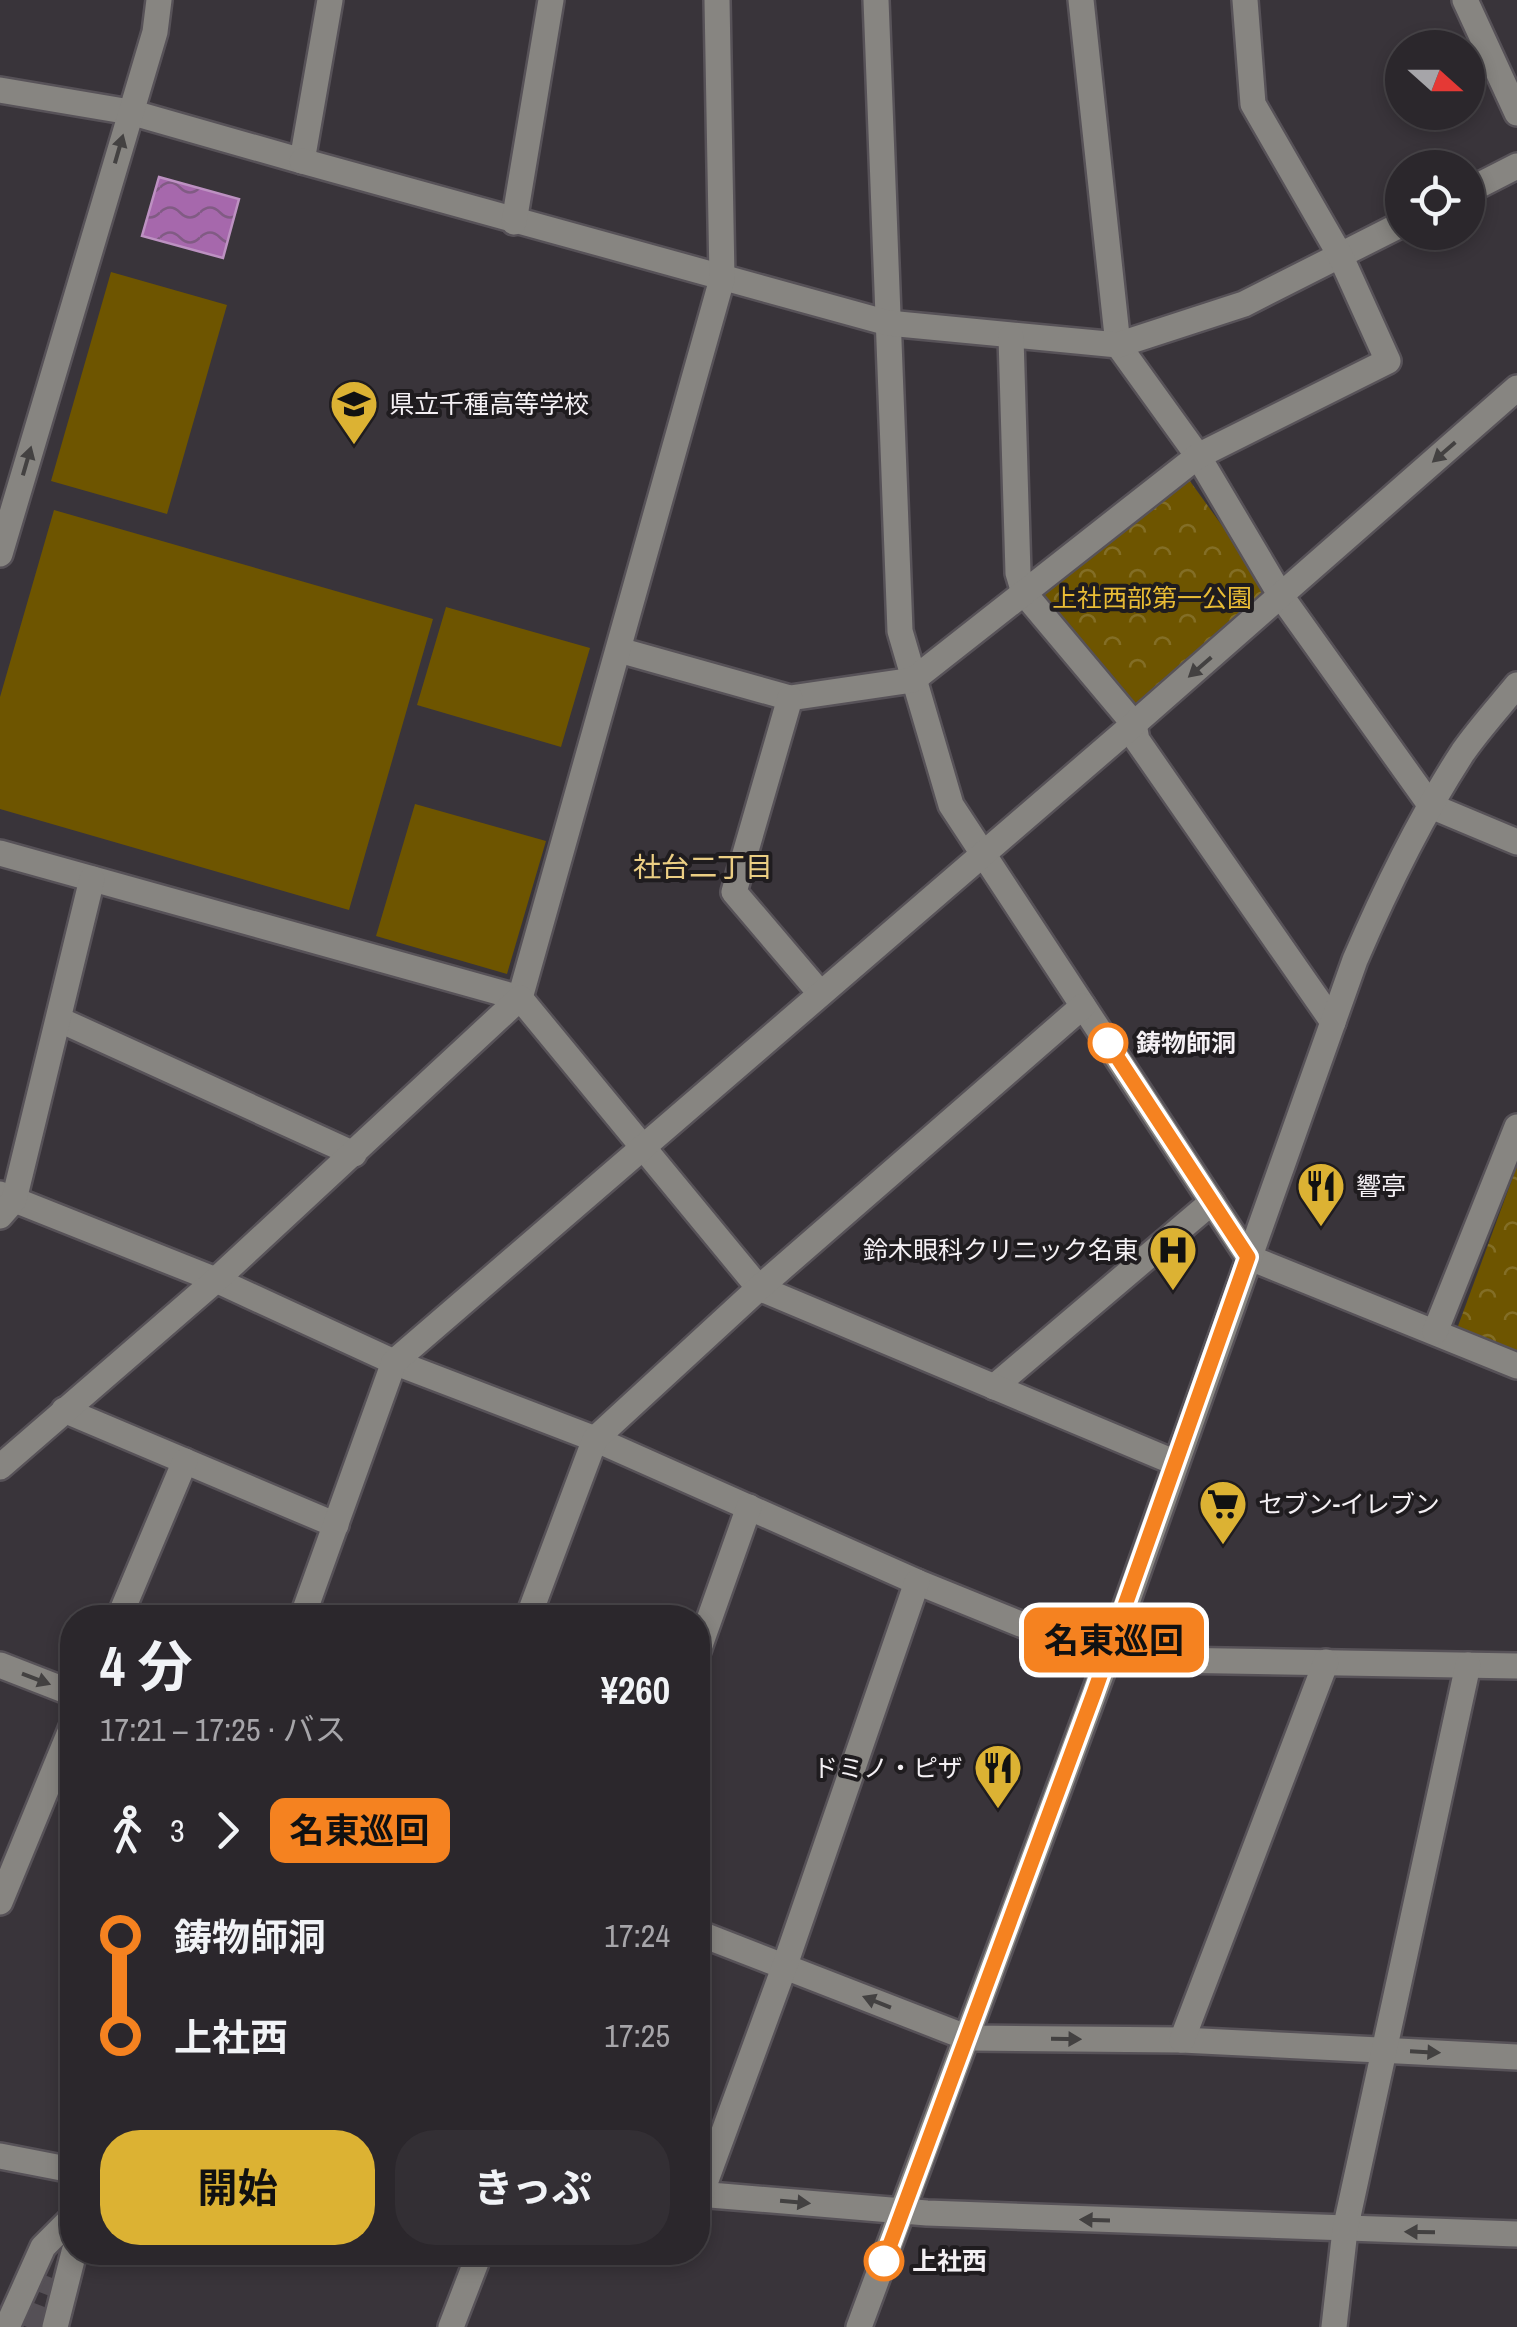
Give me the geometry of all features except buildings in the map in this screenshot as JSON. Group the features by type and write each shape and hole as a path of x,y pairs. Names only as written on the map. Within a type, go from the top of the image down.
{"street":[{"path":"0,554 155,32 159,0"},
{"path":"302,162 330,0"},
{"path":"514,222 551,0"},
{"path":"0,1467 216,1280 520,998 722,279 716,0"},
{"path":"876,0 900,631 951,805 1248,1257 1517,1366"},
{"path":"1081,0 1118,345 1198,456 1281,596 1431,806 1517,842"},
{"path":"619,650 790,698 913,680 1198,456 1388,360 1340,255 1253,104 1245,0"},
{"path":"1465,0 1517,112"},
{"path":"0,90 130,112 888,323 1012,336 1118,345 1244,304 1385,232"},
{"path":"1485,182 1517,166"},
{"path":"1012,336 1018,573 1024,593 1134,724 1137,740 1333,1022"},
{"path":"307,1605 394,1362 1517,388"},
{"path":"859,2327 1107,1658 1355,960 1391,878 1431,806 1465,749 1517,685"},
{"path":"790,698 734,892 820,993"},
{"path":"0,853 520,998 759,1288 1176,1464"},
{"path":"92,879 60,1020 5,1203 216,1280 394,1362 594,1439 917,1582 1107,1658 1517,1666"},
{"path":"533,1605 594,1439 759,1288 1083,1006"},
{"path":"60,1020 354,1154"},
{"path":"1435,1332 1517,1128"},
{"path":"994,1387 1212,1202"},
{"path":"64,1410 336,1524"},
{"path":"125,1605 186,1461"},
{"path":"710,1617 749,1507"},
{"path":"710,2165 785,1966 917,1582"},
{"path":"1182,2040 1326,1662"},
{"path":"0,1665 60,1688"},
{"path":"1334,2327 1345,2230 1468,1665"},
{"path":"0,1902 60,1756"},
{"path":"710,1938 968,2038 1182,2040 1517,2057"},
{"path":"0,2156 60,2168"},
{"path":"710,2195 903,2210 1517,2234"},
{"path":"7,2327 43,2247 60,2230"},
{"path":"47,2276 60,2249"},
{"path":"55,2327 71,2265"},
{"path":"452,2327 475,2265"}],"green space":[{"path":"111,272 227,305 167,514 51,481"},
{"name":"上社西部第一公園","path":"1187,477 1270,592 1129,712 1040,603 1044,592"},
{"path":"54,510 433,619 349,910 0,809 0,697"},
{"path":"446,607 590,648 561,747 417,705"},
{"path":"415,804 546,841 507,974 376,936"},
{"path":"1517,1166 1517,1359 1464,1336 1458,1326"}],"water":[{"path":"159,177 239,199 223,258 142,236"}],"tunnel":[{"path":"27,2327 47,2276"}],"bus line":[{"name":"名東巡回","path":"884,2261 1094,1693 1248,1257 1108,1043"}],"place":[{"name":"県立千種高等学校","path":"354,446"},
{"name":"鋳物師洞","path":"1108,1043"},
{"name":"響亭","path":"1321,1228"},
{"name":"鈴木眼科クリニック名東","path":"1173,1292"},
{"name":"セブン-イレブン","path":"1223,1546"},
{"name":"ドミノ・ピザ","path":"998,1810"},
{"name":"上社西","path":"884,2261"}],"district":[{"name":"社台二丁目","path":"703,867"}]}
